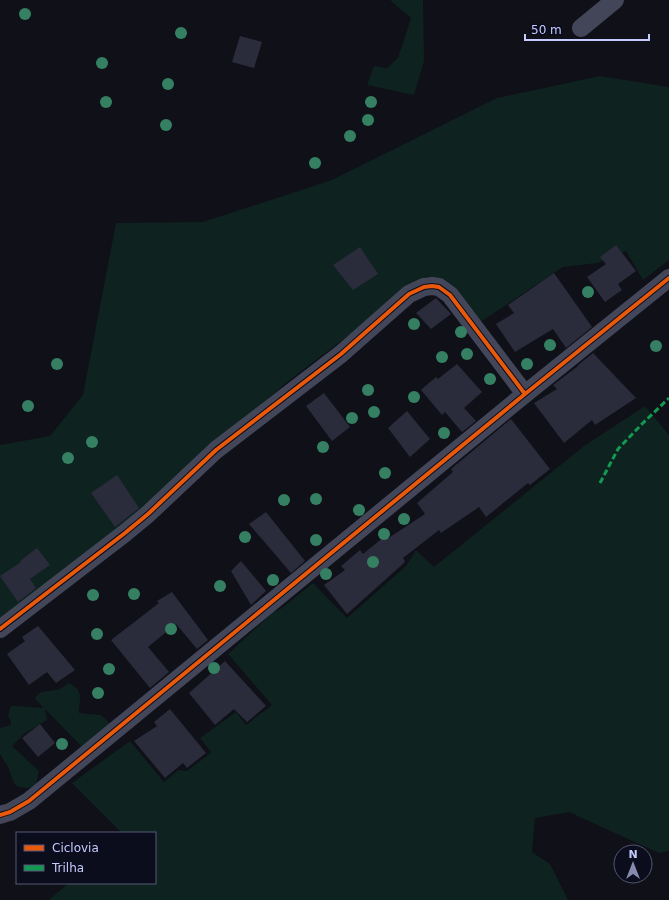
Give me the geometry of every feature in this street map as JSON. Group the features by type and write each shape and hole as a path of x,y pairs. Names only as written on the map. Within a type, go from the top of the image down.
{"street":[{"path":"581,28 615,0"},
{"path":"0,815 10,812 29,801 525,394 669,278"},
{"path":"0,629 125,533 148,514 216,450 341,354 416,289 432,286 439,288 450,295 525,394"}],"green space":[{"path":"390,0 423,0 424,61 414,95 367,85 374,66 387,68 398,58 411,18"},
{"path":"600,76 669,87 669,260 643,280 626,251 597,263 563,267 482,321 427,276 287,382 95,548 0,620 0,445 50,436 83,395 116,223 203,222 332,180 497,98"},
{"path":"645,406 669,435 669,851 659,853 653,850 653,844 639,844 569,812 535,818 532,852 550,864 568,900 49,900 68,884 156,884 156,832 121,832 72,783 130,741 164,782 178,770 187,771 211,752 200,738 236,712 246,725 272,705 228,654 272,613 282,608 313,583 347,618 406,566 416,550 434,567 584,446"},
{"path":"68,683 79,692 79,713 101,715 114,727 86,751 45,709 47,720 25,733 12,746 39,771 34,787 27,788 18,786 13,781 8,767 0,754 0,728 11,725 11,721 8,716 11,706 44,708 35,699 38,695 41,692 64,687"}],"building":[{"path":"240,36 262,42 254,68 232,62"},
{"path":"616,245 636,271 618,284 622,290 605,302 587,277 606,264 600,257"},
{"path":"360,247 378,274 353,290 333,265"},
{"path":"554,273 592,327 566,348 553,329 515,352 496,324 514,313 508,305"},
{"path":"436,298 451,314 431,329 416,313"},
{"path":"593,353 636,398 595,425 592,420 564,443 534,403 557,389 553,385"},
{"path":"457,364 482,392 464,408 476,421 462,432 445,412 442,415 421,390 436,377 438,379"},
{"path":"324,393 350,427 332,441 306,406"},
{"path":"407,411 430,439 410,457 388,428"},
{"path":"511,419 550,469 530,485 528,483 486,517 479,507 441,533 439,530 403,558 405,562 347,614 324,585 345,570 341,566 360,550 363,554 385,536 387,539 425,514 417,503 453,472 451,469"},
{"path":"117,475 139,508 115,527 91,493"},
{"path":"266,512 305,561 291,573 249,524"},
{"path":"37,548 50,565 30,579 36,588 18,602 0,576 21,562 20,561"},
{"path":"241,561 266,591 251,605 231,571"},
{"path":"172,592 208,640 197,649 176,624 148,647 169,672 150,688 111,640 159,603 157,601"},
{"path":"38,626 75,670 56,683 47,672 29,685 7,654 25,641 22,637"},
{"path":"225,661 266,706 247,722 234,709 215,725 189,693"},
{"path":"170,709 206,753 187,768 183,763 165,778 134,741 157,726 154,722"},
{"path":"40,724 55,743 38,757 22,738"}],"marked path":[{"path":"600,483 618,449 669,398"}],"cycle path":[{"path":"0,815 10,812 29,801 525,394 669,278"},
{"path":"0,629 125,533 148,514 216,450 341,354 409,294 424,287 439,287 450,295 525,394"}]}
